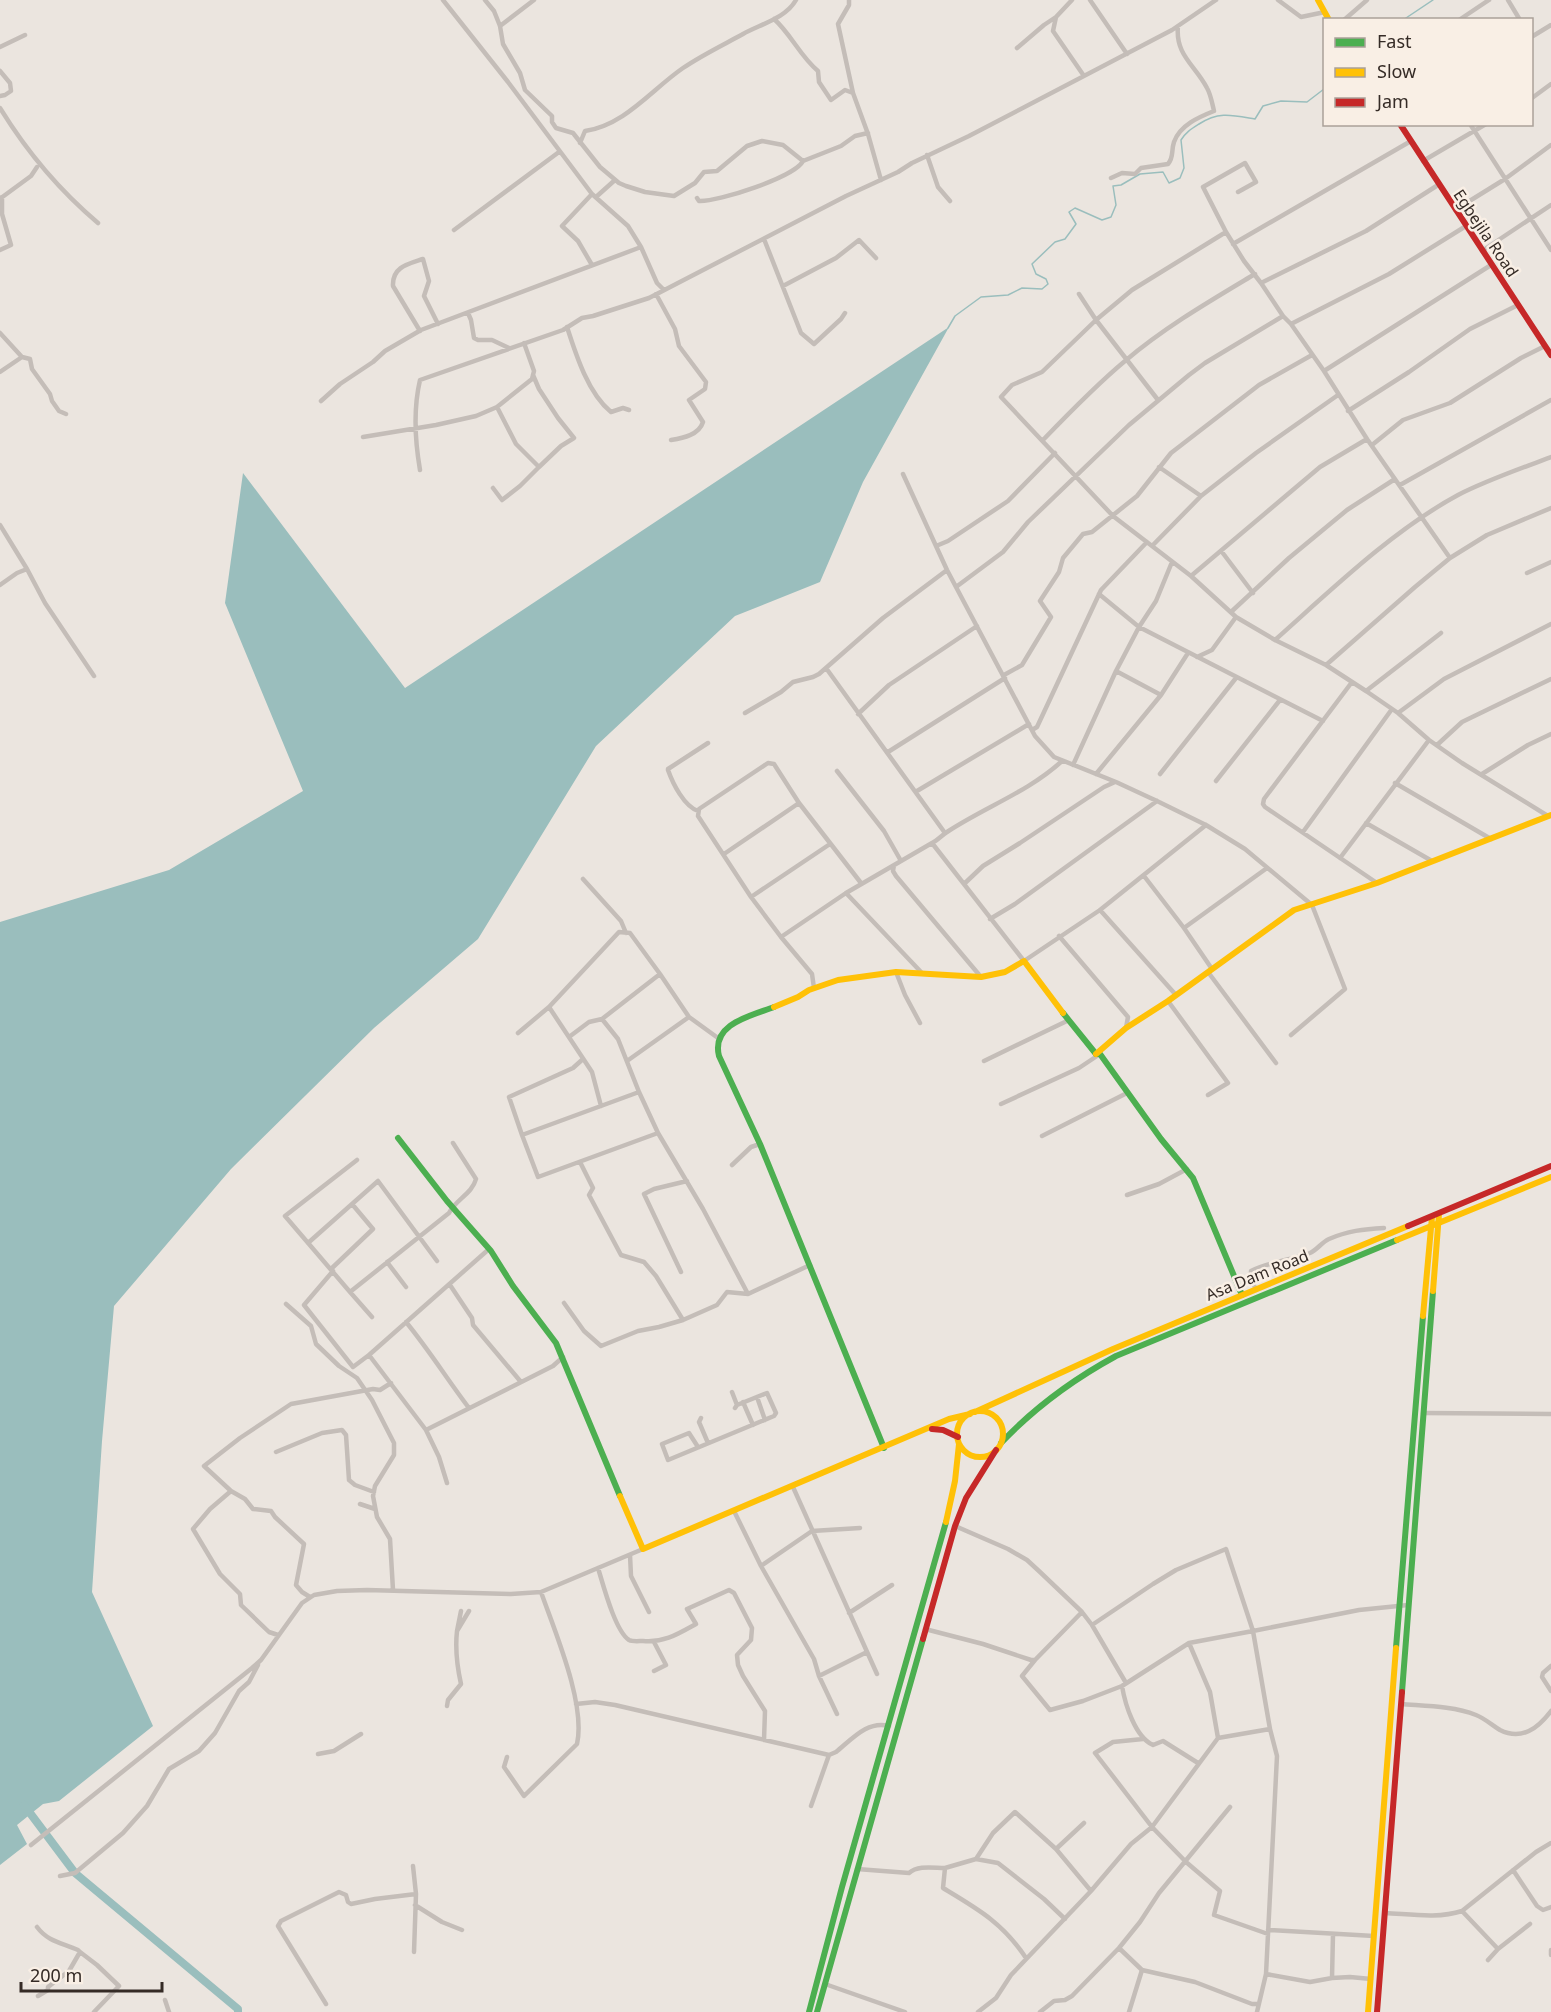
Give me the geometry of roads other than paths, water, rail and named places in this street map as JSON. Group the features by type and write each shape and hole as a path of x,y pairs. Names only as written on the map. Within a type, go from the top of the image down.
{"main road":[{"path":"1318,0 1328,18"},
{"name":"Egbejila Road","path":"1401,126 1551,355"},
{"path":"1098,1054 1126,1028 1168,1001 1294,910 1377,883 1550,816"},
{"path":"884,1448 760,1144 719,1056 718,1038 734,1022 838,980 896,972 981,977 1005,972 1024,961 1098,1054 1161,1139 1187,1169 1197,1187 1242,1295"},
{"path":"398,1138 489,1250 556,1343 594,1438 643,1549"},
{"name":"Asa Dam Road","path":"1001,1443 1038,1405 1082,1373 1242,1295 1551,1166"},
{"name":"Asa Dam Road","path":"643,1549 949,1419 972,1413 1113,1349 1415,1233 1551,1177"},
{"path":"1368,2012 1396,1661 1437,1235 1435,1215"},
{"path":"1437,1235 1451,1218"},
{"path":"1377,2012 1423,1413 1431,1242 1435,1225"},
{"path":"1415,1233 1426,1236 1431,1242"},
{"path":"808,2012 949,1511 955,1481 960,1424 972,1413 987,1413 997,1419 1002,1431 1001,1443 966,1498 955,1526 817,2012"},
{"path":"928,1429 938,1429 958,1440 963,1450 976,1457 996,1450"},
{"path":"1396,1661 1404,1661"},
{"path":"1383,1818 1392,1819"},
{"path":"1377,1899 1386,1900"}],"street":[{"path":"443,0 594,195 628,226 641,247 657,283 664,290"},
{"path":"486,0 494,12 500,26 505,50 520,73 525,90 552,116 552,122 556,128 573,133 591,159 615,180 626,186 645,192 674,196 695,183 704,172 717,171 747,146 762,141 783,146 803,161"},
{"path":"500,26 534,0"},
{"path":"580,143 585,131 601,129 633,110 684,67 790,10 796,0"},
{"path":"849,0 849,5 837,24 853,93 868,133 881,180"},
{"path":"1017,48 1056,17 1072,0"},
{"path":"1090,0 1127,54"},
{"path":"420,471 417,450 416,400 420,380 567,327 582,318 620,308 656,294 1127,54 1178,26 1216,0"},
{"path":"1278,0 1301,17 1325,12"},
{"path":"1346,18 1367,0"},
{"path":"1462,18 1490,0"},
{"path":"1508,0 1519,18"},
{"path":"1053,31 1056,17"},
{"path":"774,19 784,27 807,61 818,71 819,82 831,100 844,90 853,93"},
{"path":"1044,25 1053,31 1084,76"},
{"path":"1111,178 1122,173 1135,174 1141,168 1168,165 1172,159 1174,141 1186,125 1214,111 1209,90 1184,56 1177,37 1178,26"},
{"path":"1533,35 1551,26"},
{"path":"1166,33 1177,37"},
{"path":"0,47 26,35"},
{"path":"0,71 10,83 11,91 0,96"},
{"path":"1533,97 1551,84"},
{"path":"0,108 33,157 75,204 98,224"},
{"path":"1471,126 1551,250"},
{"path":"1423,160 1483,126"},
{"path":"697,198 699,201 708,202 757,187 791,172 801,166 803,161 841,146 855,136 868,133"},
{"path":"1233,244 1411,141"},
{"path":"1455,210 1505,179 1551,145"},
{"path":"454,230 559,152"},
{"path":"927,155 938,187 950,201"},
{"path":"1238,192 1256,182 1245,163 1203,187 1233,244 1324,371 1366,439 1450,558"},
{"path":"0,250 11,245 2,214 1,198 31,176 37,167"},
{"path":"592,265 578,241 562,226 594,195 615,180"},
{"path":"1262,283 1366,231 1438,184"},
{"path":"1482,251 1551,205"},
{"path":"1291,324 1389,274 1466,226"},
{"path":"1226,232 1132,290 1096,320 1042,372 1012,385 1001,397 1113,516 1191,576 1236,617 1275,640 1326,665 1398,713 1429,740 1462,763 1550,816"},
{"path":"764,238 801,333 814,344 845,313"},
{"path":"783,286 837,258 859,240 876,258"},
{"path":"321,400 385,351 420,331 641,247"},
{"path":"420,331 393,286 393,278 397,270 405,265 423,259 429,281 424,296 438,324"},
{"path":"1324,371 1491,265"},
{"path":"1043,441 1087,394 1126,360 1185,316 1255,274"},
{"path":"656,294 675,329 679,346 706,382 705,389 689,400 703,422 701,427 693,434 671,440"},
{"path":"1079,294 1096,320 1158,400"},
{"path":"1348,411 1470,329 1518,305"},
{"path":"468,313 474,338 492,340 509,348"},
{"path":"956,587 1004,552 1028,522 1158,400 1205,363 1283,316"},
{"path":"567,327 586,377 606,407 611,412 623,408 629,411"},
{"path":"0,333 22,357 30,359 33,369 50,394 51,400 59,411 66,414"},
{"path":"363,438 476,416 497,407 532,379 534,371 524,343"},
{"path":"1372,445 1403,420 1450,403 1521,358 1545,346"},
{"path":"888,752 1022,665 1051,617 1040,601 1059,572 1063,558 1083,534 1092,532 1137,496 1177,447 1259,385 1312,355"},
{"path":"0,372 22,357"},
{"path":"493,488 502,500 520,486 561,446 574,438 558,418 533,375"},
{"path":"1152,546 1201,496 1338,394"},
{"path":"1400,485 1551,400"},
{"path":"497,407 516,444 539,467"},
{"path":"1191,576 1320,467 1366,439"},
{"path":"936,546 948,541 1008,501 1055,453"},
{"path":"1275,640 1372,555 1422,518 1457,495 1551,457"},
{"path":"1159,467 1201,496"},
{"path":"903,474 947,570 1032,730 1046,750 1062,761 1116,782 1206,825 1238,844 1312,904 1345,989 1291,1035"},
{"path":"1231,612 1347,510 1395,479"},
{"path":"1326,665 1450,558 1487,535 1551,508"},
{"path":"0,525 45,603 94,675"},
{"path":"1032,730 1037,727 1099,594 1147,542"},
{"path":"1222,552 1253,593"},
{"path":"1073,765 1116,671 1139,627 1156,601 1172,562"},
{"path":"1527,573 1551,562"},
{"path":"0,585 27,569"},
{"path":"745,713 781,692 793,682 813,677 826,668 883,618 947,570"},
{"path":"1099,594 1139,627 1323,721"},
{"path":"1210,665 1212,650 1236,617"},
{"path":"1398,713 1444,679 1551,624"},
{"path":"858,714 889,685 977,626"},
{"path":"1366,691 1442,633"},
{"path":"1197,657 1212,650"},
{"path":"1096,774 1161,695 1188,653"},
{"path":"826,668 917,791 945,833"},
{"path":"1116,671 1161,695"},
{"path":"1161,774 1236,678"},
{"path":"1437,746 1462,723 1551,679"},
{"path":"1352,682 1264,799 1263,804 1377,883"},
{"path":"1216,781 1280,700"},
{"path":"1303,832 1392,709"},
{"path":"917,791 1029,724"},
{"path":"1482,774 1528,745 1551,734"},
{"path":"1340,858 1429,740"},
{"path":"698,811 686,802 668,768 708,742"},
{"path":"782,937 846,892 1048,774 1062,761"},
{"path":"698,811 771,763 776,766 800,803 861,883"},
{"path":"837,771 884,831 901,861"},
{"path":"1104,788 1106,778"},
{"path":"964,884 983,866 1116,782"},
{"path":"1395,783 1491,839"},
{"path":"990,919 1015,904 1157,801"},
{"path":"724,854 800,803"},
{"path":"698,811 698,816 751,897 812,974 814,988"},
{"path":"1366,823 1432,861"},
{"path":"932,843 1024,961 1100,910 1206,825"},
{"path":"751,897 830,844"},
{"path":"894,865 893,871 896,876 981,977"},
{"path":"1184,928 1267,868"},
{"path":"1144,876 1184,928 1210,971 1276,1063"},
{"path":"584,879 621,921 626,933"},
{"path":"846,892 921,972"},
{"path":"1100,910 1176,995"},
{"path":"518,1033 549,1007 619,932 630,933 689,1017 718,1038"},
{"path":"1059,936 1128,1017 1126,1028"},
{"path":"896,972 920,1023"},
{"path":"569,1037 589,1022 602,1019 660,974"},
{"path":"1168,1001 1228,1083 1208,1095"},
{"path":"549,1007 592,1072 601,1106"},
{"path":"627,1061 689,1017"},
{"path":"602,1019 618,1039 658,1133 687,1181 748,1294"},
{"path":"984,1061 1069,1020"},
{"path":"1001,1104 1079,1068 1098,1054"},
{"path":"583,1059 573,1068 509,1097 538,1177 658,1133"},
{"path":"522,1135 639,1092"},
{"path":"1042,1136 1127,1093"},
{"path":"350,1292 449,1213 452,1207 474,1187 476,1179 453,1143"},
{"path":"732,1166 750,1147 760,1144"},
{"path":"357,1160 285,1216 372,1317"},
{"path":"580,1162 593,1188 589,1195 621,1255 644,1262 656,1276 683,1320"},
{"path":"1127,1195 1159,1184 1187,1169"},
{"path":"308,1243 378,1181 436,1261"},
{"path":"681,1272 644,1194 654,1189 687,1181"},
{"path":"351,1204 373,1229 332,1270 304,1305 353,1367 489,1250"},
{"path":"1256,1290 1251,1271 1261,1266 1312,1252 1326,1240 1350,1230 1384,1228"},
{"path":"387,1262 406,1287"},
{"path":"564,1303 584,1331 601,1346 638,1331 683,1320 717,1305 727,1292 748,1294 810,1265"},
{"path":"450,1285 472,1318 473,1325 521,1382"},
{"path":"286,1304 311,1326 316,1344 339,1366 357,1378 366,1390 394,1443 394,1455 374,1492 377,1517 390,1539 393,1590"},
{"path":"406,1322 433,1355 438,1367 469,1408"},
{"path":"369,1355 426,1431 439,1457 447,1483"},
{"path":"426,1431 553,1366 563,1358"},
{"path":"310,1597 296,1585 304,1544 271,1511 253,1509 245,1499 231,1491 204,1466 240,1438 291,1404 366,1390 380,1390 390,1383"},
{"path":"698,1447 689,1433 662,1444 668,1460 765,1420 776,1413 767,1393 736,1406 732,1392"},
{"path":"757,1397 765,1420"},
{"path":"743,1402 753,1425"},
{"path":"1423,1413 1551,1414"},
{"path":"701,1418 699,1422 708,1443"},
{"path":"276,1452 322,1433 342,1430 346,1435 349,1480 374,1492"},
{"path":"793,1487 877,1674"},
{"path":"231,1491 210,1509 193,1529 220,1574 240,1594 242,1605 269,1632 278,1635"},
{"path":"360,1504 375,1509"},
{"path":"734,1511 761,1566 814,1659 819,1676 837,1714"},
{"path":"955,1526 1026,1560 1082,1612 1092,1625 1124,1685 1125,1704 1143,1739 1153,1745 1163,1741 1198,1763"},
{"path":"761,1566 812,1532 860,1528"},
{"path":"60,1876 75,1873 123,1833 147,1806 169,1769 199,1751 215,1733 239,1691 249,1682 278,1635 310,1597 337,1591 393,1590 511,1594 542,1592 643,1549"},
{"path":"1092,1625 1176,1570 1226,1549 1253,1631 1276,1756 1266,1974 1256,2012"},
{"path":"630,1555 631,1576 649,1612"},
{"path":"598,1568 612,1612 624,1634 629,1640 634,1641 654,1642 671,1638 696,1624 687,1609 729,1590 734,1593 752,1628 751,1640 737,1654 738,1665 765,1711 764,1740"},
{"path":"849,1613 892,1585"},
{"path":"507,1757 504,1767 524,1796 577,1744 579,1724 576,1704 542,1592"},
{"path":"1082,1612 1022,1676 1050,1710 1083,1701 1124,1685 1189,1644 1359,1610 1408,1605"},
{"path":"447,1706 447,1700 461,1684 455,1645 461,1611"},
{"path":"457,1631 469,1611"},
{"path":"925,1629 1035,1660"},
{"path":"654,1642 666,1665 654,1671"},
{"path":"1189,1644 1210,1692 1218,1738"},
{"path":"819,1676 867,1652"},
{"path":"31,1845 261,1660"},
{"path":"1551,1666 1542,1677 1551,1691"},
{"path":"576,1704 595,1702 615,1705 829,1755 871,1725 889,1726"},
{"path":"1401,1704 1476,1715 1502,1731 1513,1734 1525,1733 1535,1728 1551,1711"},
{"path":"978,2012 996,1998 1011,1975 1091,1891 1131,1844 1152,1827 1218,1738 1270,1729"},
{"path":"318,1754 334,1750 361,1734"},
{"path":"1143,1739 1113,1742 1095,1754 1152,1827 1186,1862 1220,1891 1214,1915 1268,1932 1374,1936"},
{"path":"811,1806 829,1755"},
{"path":"1040,2012 1054,2001 1065,2000 1072,1996 1119,1947 1140,1922 1159,1893 1230,1807"},
{"path":"976,1859 993,1833 1015,1812 1056,1849 1091,1891"},
{"path":"1056,1849 1084,1823"},
{"path":"1385,1913 1425,1915 1454,1914 1462,1911 1536,1852 1551,1843"},
{"path":"858,1869 909,1873 914,1869 945,1868 976,1859 998,1863 1044,1899 1065,1919"},
{"path":"413,1866 416,1894 414,1952"},
{"path":"945,1868 943,1888 986,1914 1015,1941 1026,1958"},
{"path":"1513,1870 1537,1906 1543,1910 1551,1907"},
{"path":"326,2004 278,1926 281,1921 339,1892 346,1895 351,1904 416,1894"},
{"path":"415,1905 442,1922 462,1930"},
{"path":"1462,1911 1498,1949"},
{"path":"1488,1960 1498,1949 1530,1924"},
{"path":"37,1928 53,1941 78,1950 119,1986 94,2012"},
{"path":"1332,1978 1333,1934"},
{"path":"1119,1947 1142,1970 1195,1982 1252,2004 1259,2004"},
{"path":"38,1996 69,1971 80,1952"},
{"path":"1129,2012 1142,1970"},
{"path":"1266,1974 1310,1982 1350,1977 1371,1979"},
{"path":"825,1984 905,2012"},
{"path":"165,2000 170,2012"},
{"path":"1252,2004 1256,2012"}],"water":[{"path":"949,327 863,482 820,582 735,616 596,746 478,939 374,1028 231,1169 114,1306 92,1592 153,1726 59,1801 43,1804 17,1825 27,1844 0,1865 0,922 169,870 303,791 225,603 243,473 405,688"}],"waterway":[{"path":"1406,18 1433,0"},
{"path":"948,328 955,316 981,297 1008,295 1022,288 1042,289 1048,284 1046,279 1036,274 1032,264 1055,242 1065,239 1076,224 1069,212 1075,208 1102,220 1111,217 1116,205 1113,186 1121,185 1140,174 1163,172 1169,183 1180,178 1184,168 1181,140 1196,126 1219,116 1232,115 1255,119 1263,106 1281,101 1307,102 1323,90"},
{"path":"24,1805 75,1873 238,2009 238,2012"}]}
